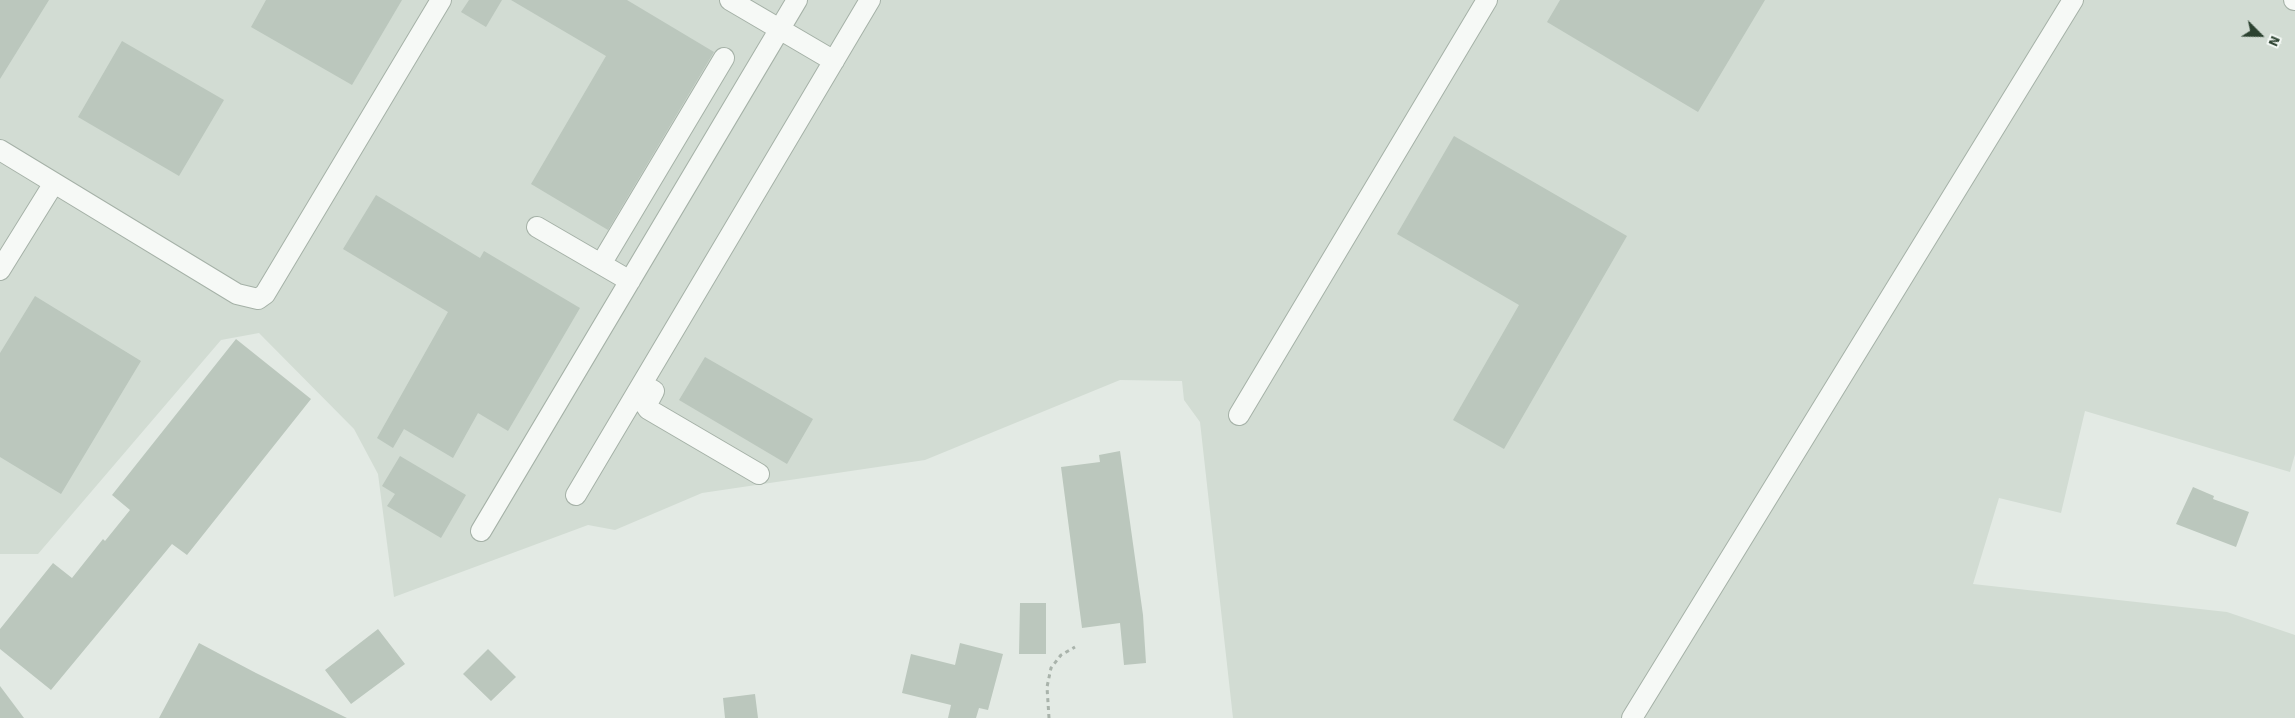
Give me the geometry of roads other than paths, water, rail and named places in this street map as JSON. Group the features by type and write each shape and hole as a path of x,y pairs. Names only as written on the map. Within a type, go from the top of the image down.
{"lane":[{"path":"0,150 237,294 258,299 262,298 441,0"},
{"path":"730,0 834,61"},
{"path":"481,531 797,0"},
{"path":"576,495 870,0"},
{"path":"1239,415 1487,0"},
{"path":"1632,718 2073,0"},
{"path":"601,264 724,58"},
{"path":"0,270 54,183"},
{"path":"537,226 630,281"},
{"path":"642,384 654,391 646,406 648,409 759,474"}]}
